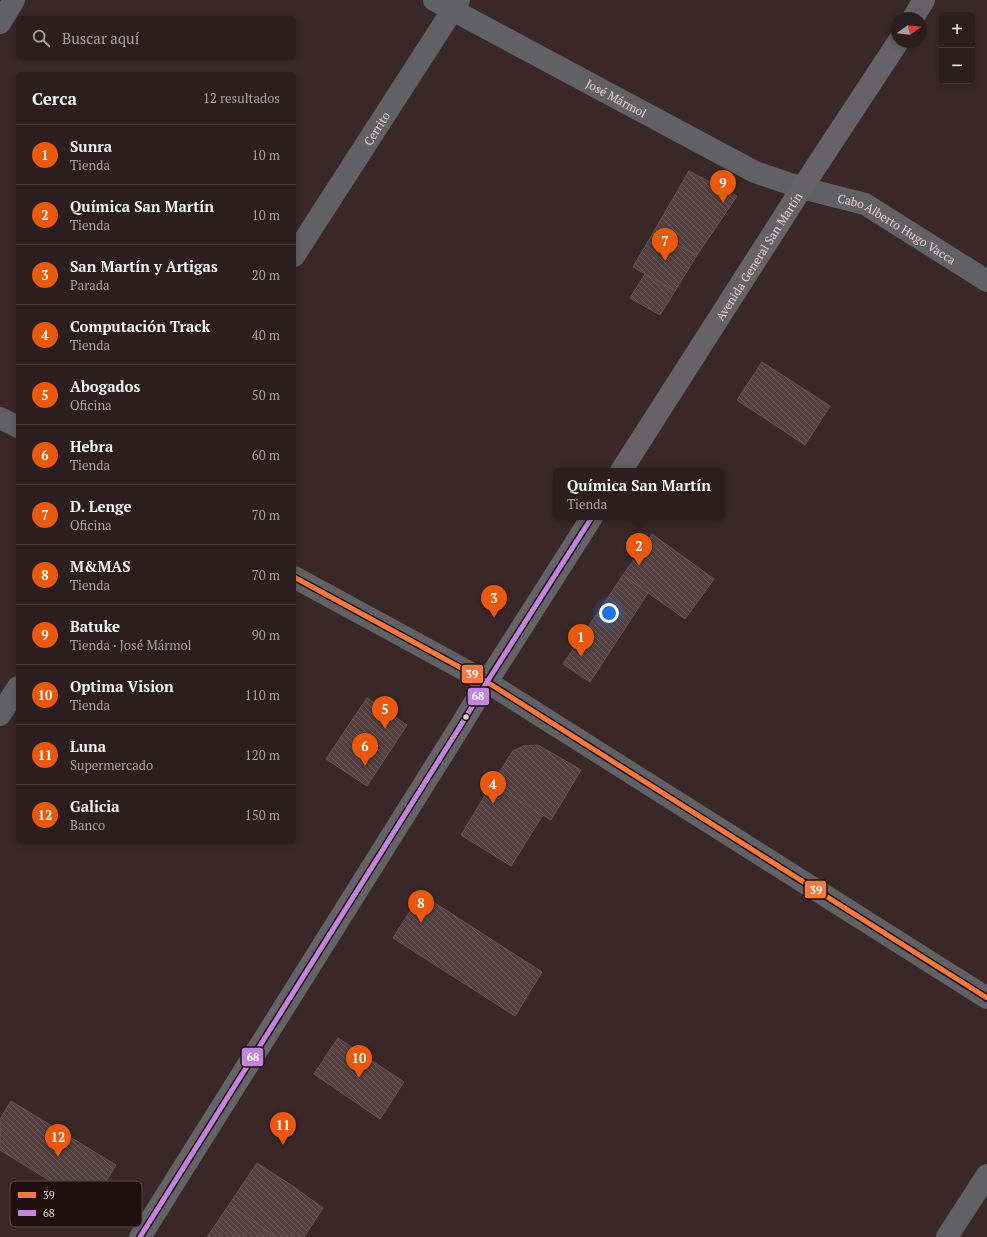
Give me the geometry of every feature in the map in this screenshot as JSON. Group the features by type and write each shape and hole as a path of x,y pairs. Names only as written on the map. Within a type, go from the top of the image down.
{"main road":[{"path":"917,12 924,0"},
{"name":"Avenida General San Martín","path":"623,468 802,188 894,48"},
{"path":"140,1237 590,520"}],"street":[{"path":"0,23 14,0"},
{"name":"José Mármol","path":"449,3 755,172 802,188"},
{"name":"Cerrito","path":"296,253 449,3"},
{"name":"Cabo Alberto Hugo Vacca","path":"802,188 865,204 987,281"},
{"path":"0,418 16,426"},
{"path":"296,578 487,682 987,998"},
{"path":"0,715 16,690"},
{"path":"947,1237 987,1175"}],"building":[{"path":"689,171 737,196 697,255 653,233"},
{"path":"653,233 697,255 675,291 633,267"},
{"path":"645,274 675,291 660,315 630,298"},
{"path":"762,362 830,406 805,445 737,400"},
{"path":"652,534 714,579 685,619 623,575"},
{"path":"623,575 648,593 590,682 563,664"},
{"path":"367,698 407,725 367,786 326,759"},
{"path":"538,745 581,770 551,820 492,784 513,751 524,746"},
{"path":"492,784 543,815 511,866 461,835"},
{"path":"421,894 542,972 515,1016 393,938"},
{"path":"338,1038 404,1082 380,1119 314,1074"},
{"path":"11,1101 116,1165 106,1181 50,1181 0,1150 0,1119"},
{"path":"257,1163 323,1208 304,1237 276,1237 229,1205"},
{"path":"229,1205 276,1237 207,1237"}],"transit line":[{"name":"68","path":"140,1237 590,520"},
{"name":"39","path":"296,578 487,682 987,998"}],"place":[{"name":"Batuke","path":"723,203"},
{"name":"D. Lenge","path":"665,261"},
{"name":"Química San Martín","path":"639,566"},
{"name":"San Martín y Artigas","path":"494,618"},
{"name":"Sunra","path":"581,657"},
{"name":"Abogados","path":"385,729"},
{"name":"Hebra","path":"365,766"},
{"name":"Computación Track","path":"493,804"},
{"name":"M&MAS","path":"421,923"},
{"name":"Optima Vision","path":"359,1078"},
{"name":"Luna","path":"283,1145"},
{"name":"Galicia","path":"58,1157"}]}
